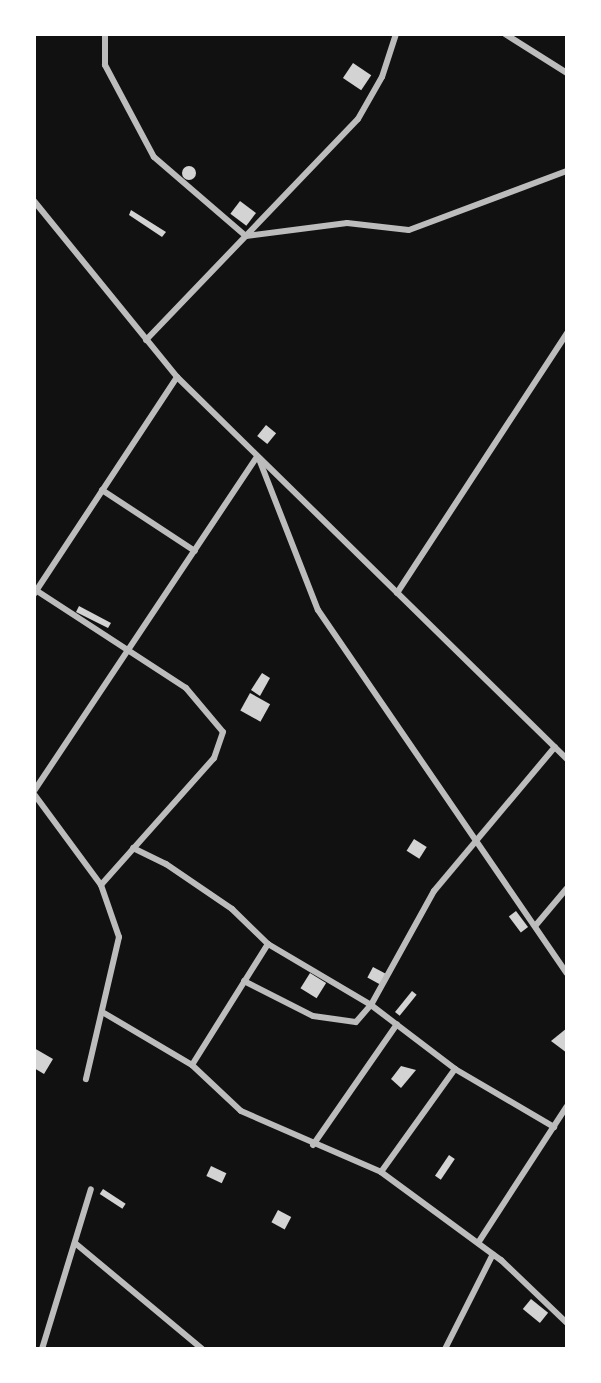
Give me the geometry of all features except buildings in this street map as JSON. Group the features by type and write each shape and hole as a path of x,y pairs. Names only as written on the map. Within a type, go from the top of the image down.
{"street":[{"path":"105,34 105,65 154,157 246,236 347,223 409,230 567,171"},
{"path":"146,340 358,119 382,77 396,34"},
{"path":"505,34 567,73"},
{"path":"34,201 37,211 177,377 567,759"},
{"path":"397,593 567,333"},
{"path":"101,885 214,758 223,732 186,688 35,591 177,377"},
{"path":"86,1079 104,1013 119,937 101,885 34,792 257,456"},
{"path":"257,456 318,610 441,783 476,844 567,973"},
{"path":"102,490 195,551"},
{"path":"244,981 313,1016 356,1022 371,1005 423,908 555,747"},
{"path":"133,848 166,864 232,909 268,944 371,1005 455,1069 554,1127"},
{"path":"536,925 567,888"},
{"path":"192,1065 268,944"},
{"path":"104,1013 192,1065 241,1111 313,1145 381,1172 493,1254 567,1323"},
{"path":"313,1145 397,1024"},
{"path":"381,1172 455,1069"},
{"path":"478,1243 567,1106"},
{"path":"42,1349 91,1189"},
{"path":"75,1243 202,1349"},
{"path":"445,1349 493,1254"}]}
